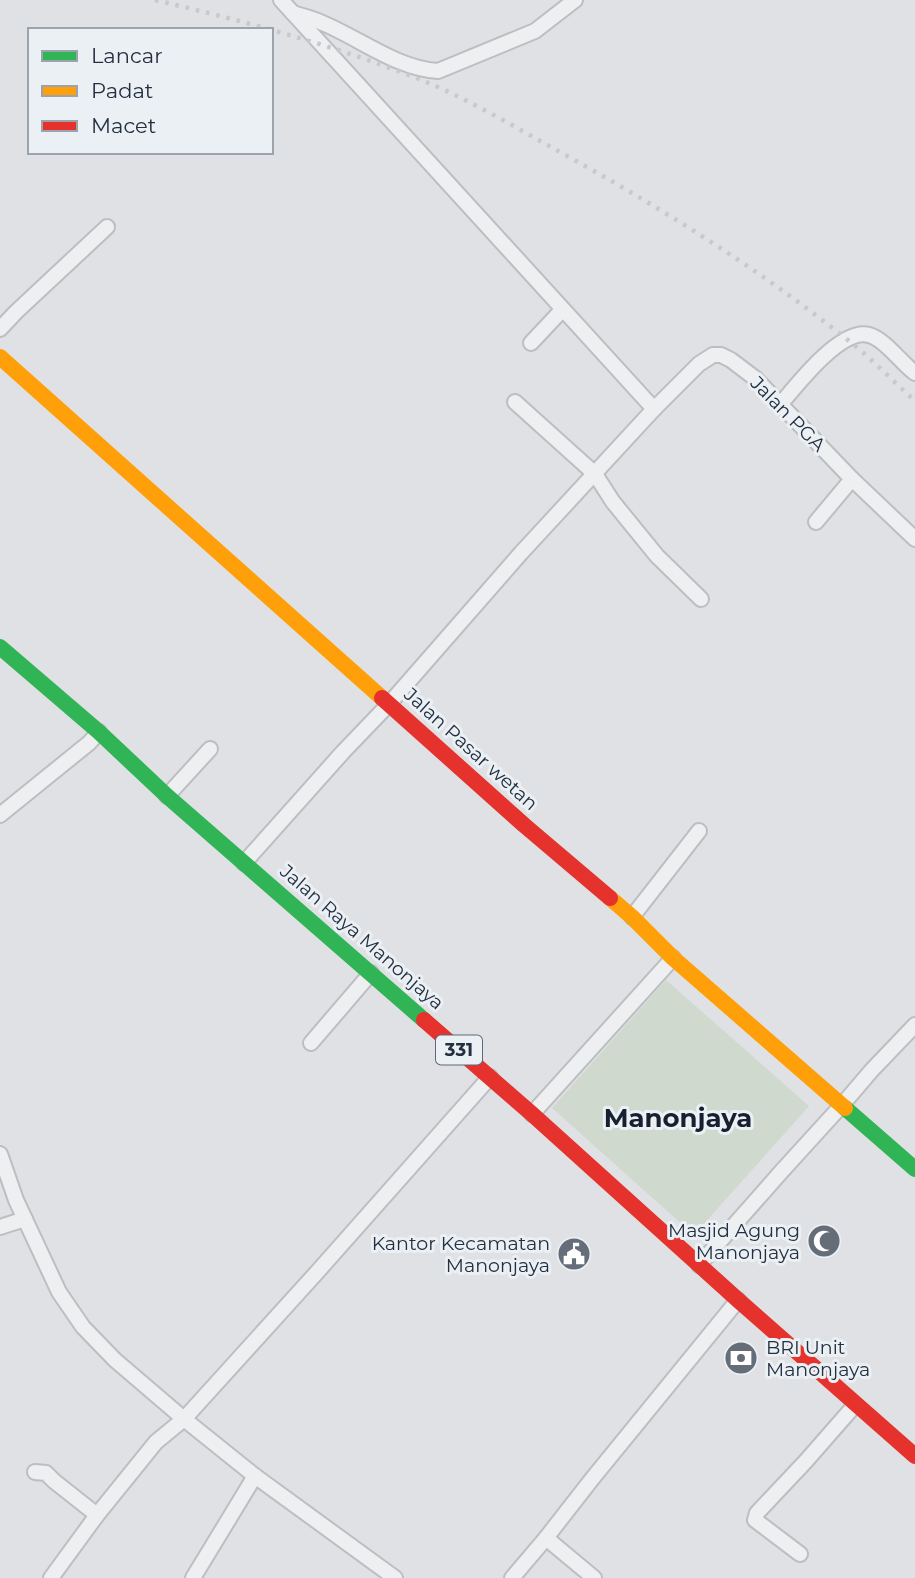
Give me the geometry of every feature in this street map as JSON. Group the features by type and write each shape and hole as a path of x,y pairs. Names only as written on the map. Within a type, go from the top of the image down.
{"main road":[{"name":"Jalan Pasar wetan","path":"0,357 524,825 632,917 673,958 915,1170"},
{"name":"Jalan Raya Manonjaya","path":"0,647 532,1114 915,1456"}],"street":[{"path":"244,863 521,553 654,409 281,0"},
{"path":"292,13 321,22 423,70 438,71 535,31 575,0"},
{"path":"0,329 107,227"},
{"path":"531,343 562,310"},
{"path":"779,405 810,370 846,338 856,335 870,335 882,342 915,373"},
{"name":"Jalan PGA","path":"654,409 699,364 713,355 721,355 756,379 852,479 915,539"},
{"path":"515,402 595,474 613,502 657,556 701,599"},
{"path":"816,522 852,479"},
{"path":"0,816 99,732"},
{"path":"167,796 210,749"},
{"path":"632,917 699,831"},
{"path":"532,1114 673,958"},
{"path":"311,1043 372,973"},
{"path":"699,1265 915,1025"},
{"path":"51,1578 156,1442 184,1419 490,1077"},
{"path":"0,1154 16,1200 59,1292 83,1327 115,1360 184,1419 255,1476 395,1578"},
{"path":"0,1227 25,1220"},
{"path":"512,1578 738,1300"},
{"path":"800,1554 755,1520 757,1513 855,1405"},
{"path":"35,1472 46,1473 97,1515"},
{"path":"194,1578 255,1476"},
{"path":"547,1538 594,1578"}],"shaded area":[{"path":"666,980 809,1106 694,1235 552,1108"}],"railway":[{"path":"155,0 265,28"},
{"path":"273,30 354,55 453,94 627,190 774,284 853,344 915,401"}],"traffic: fast":[{"path":"0,647 424,1020"},
{"path":"845,1108 915,1169"}],"traffic: slow":[{"path":"0,357 382,698"},
{"path":"610,898 673,958 845,1108"}],"traffic: jam":[{"path":"382,698 610,898"},
{"path":"424,1020 915,1456"}],"place":[{"name":"Masjid Agung Manonjaya","path":"824,1241"},
{"name":"Kantor Kecamatan Manonjaya","path":"574,1254"},
{"name":"BRI Unit Manonjaya","path":"741,1358"}],"district":[{"name":"Manonjaya","path":"678,1118"}]}
